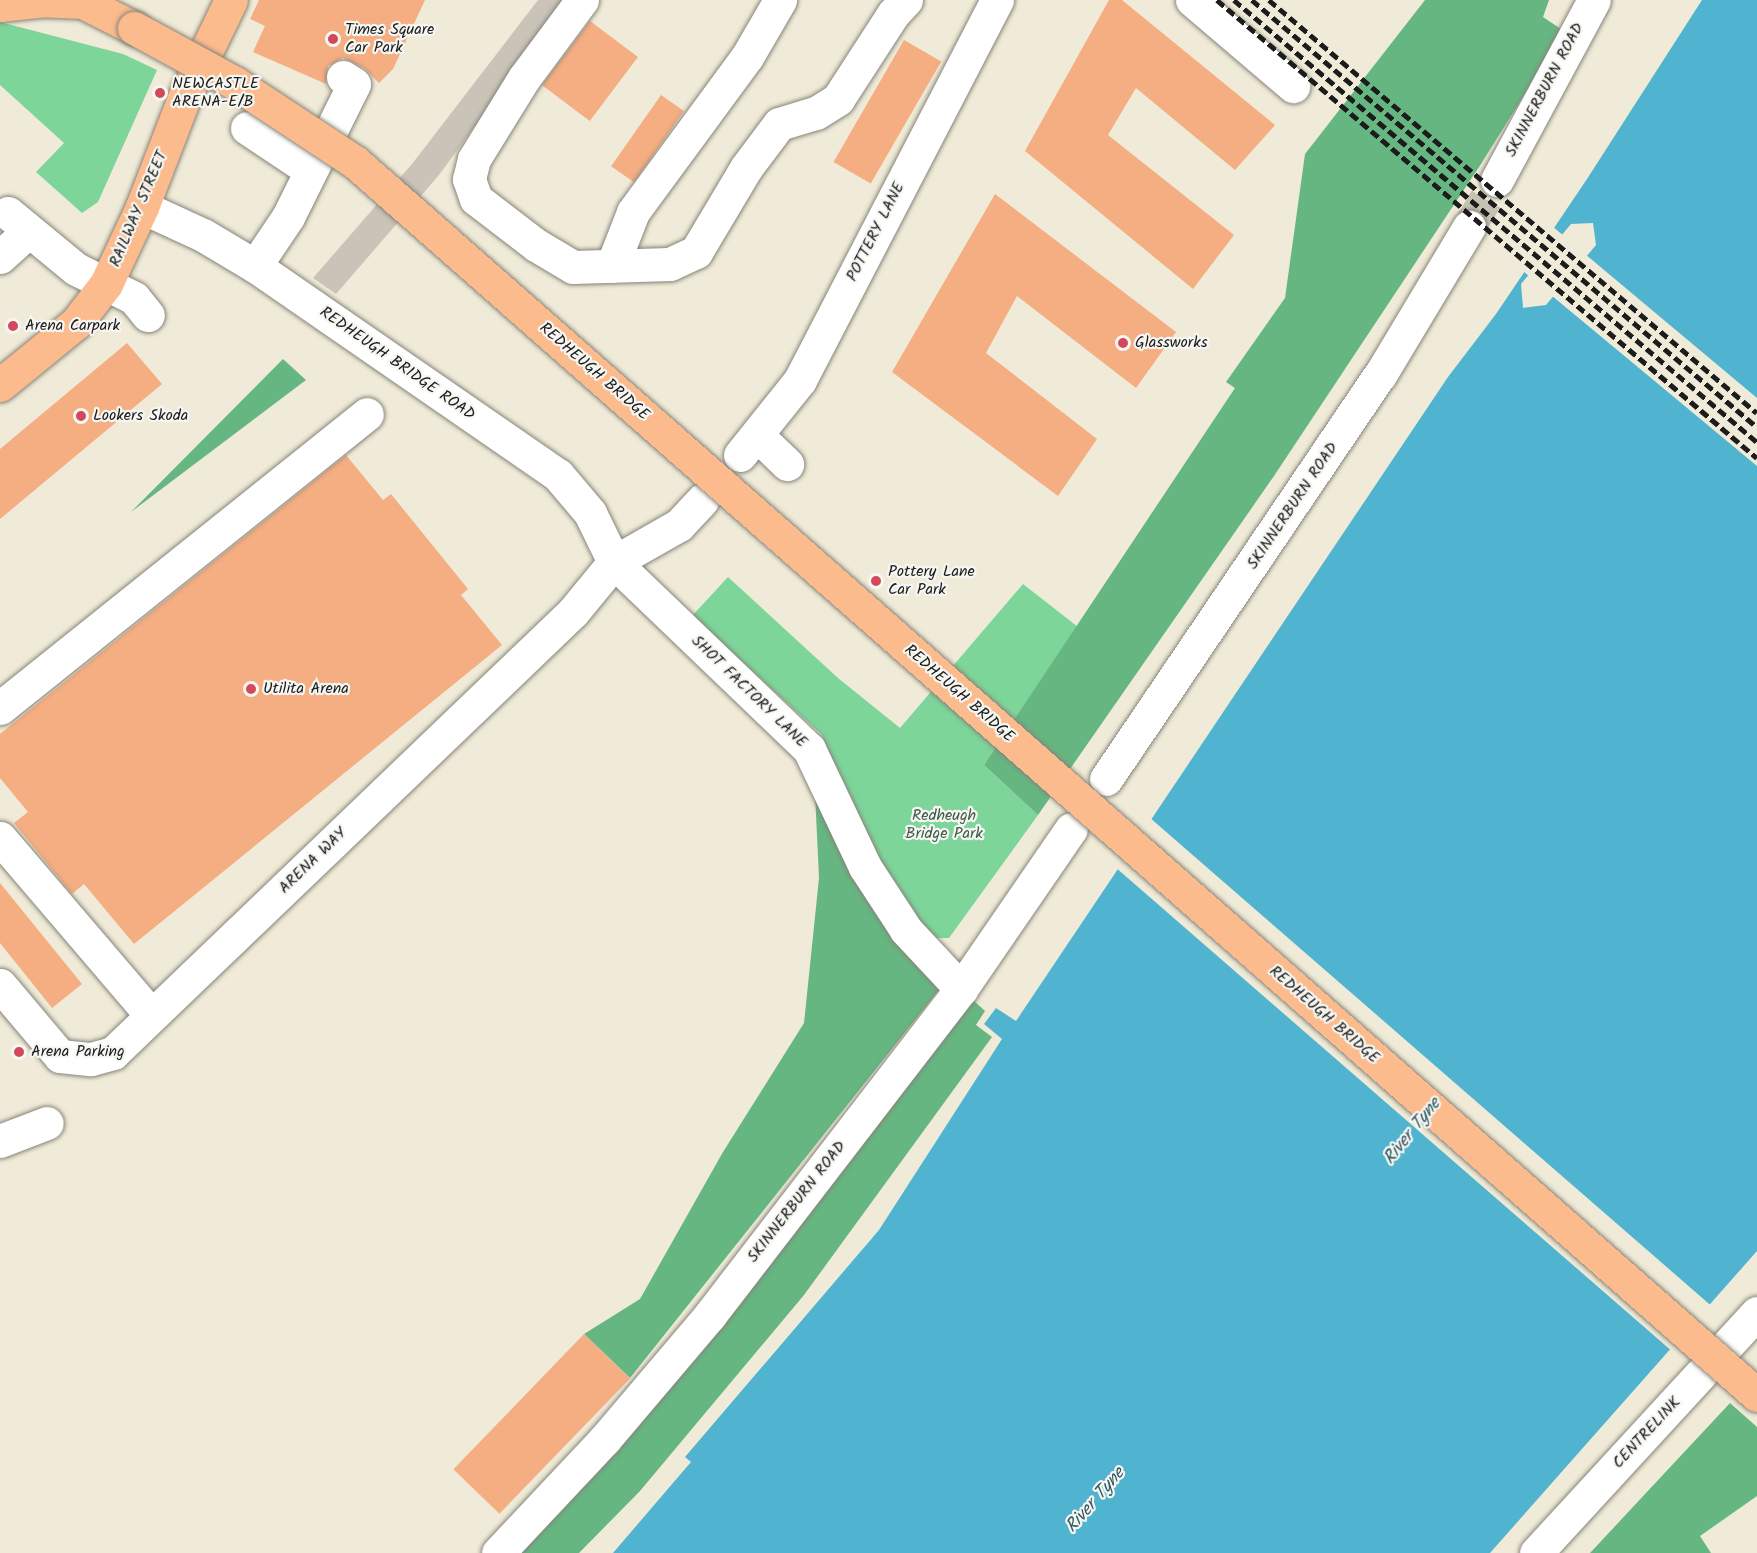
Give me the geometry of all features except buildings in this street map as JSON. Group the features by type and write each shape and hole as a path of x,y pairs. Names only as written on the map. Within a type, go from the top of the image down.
{"main road":[{"name":"RAILWAY STREET","path":"0,384 76,323 106,284 142,207 186,93 231,0"},
{"path":"0,5 37,1 80,1"},
{"name":"REDHEUGH BRIDGE","path":"80,1 234,83 355,162 1757,1395"}],"street":[{"path":"582,0 524,78 474,159 469,179 476,199 536,245 573,267 670,264 696,252 746,168 779,124 816,113 838,99 893,14 906,0"},
{"path":"612,266 633,213 747,57 780,0"},
{"name":"POTTERY LANE","path":"787,464 749,445 800,380 997,0"},
{"path":"1192,0 1293,86"},
{"name":"SKINNERBURN ROAD","path":"1497,180 1594,0"},
{"path":"264,272 310,170 357,78"},
{"path":"247,129 310,170"},
{"name":"REDHEUGH BRIDGE ROAD","path":"142,207 203,235 264,272 558,475 579,498 614,562"},
{"path":"0,257 18,223 76,269 134,298 148,315"},
{"name":"SKINNERBURN ROAD","path":"1106,779 1380,375 1470,227"},
{"path":"0,708 367,414"},
{"path":"614,562 679,525 702,500"},
{"name":"SHOT FACTORY LANE","path":"614,562 809,749 865,867 906,930 961,989"},
{"name":"ARENA WAY","path":"0,985 60,1056 91,1059 113,1053 573,612 614,562"},
{"name":"SKINNERBURN ROAD","path":"498,1553 605,1439 710,1315 961,989 1071,829"},
{"path":"0,838 151,1015"},
{"path":"0,1141 47,1124"},
{"name":"CENTRELINK","path":"1536,1553 1757,1313"}],"shaded area":[{"path":"538,0 567,0 439,175 336,294 313,278 412,164"}],"green space":[{"path":"1425,0 1549,0 1543,17 1564,31 1481,164 1274,476 1038,815 984,765 1235,388 1226,382 1285,298 1305,154"},
{"path":"0,22 123,54 157,70 98,202 82,213 36,172 64,143 0,85"},
{"path":"283,359 306,380 131,512"},
{"name":"Redheugh Bridge Park","path":"728,577 838,678 900,728 1023,584 1078,627 984,765 1038,815 949,938 931,938 884,868 821,734 692,616"},
{"path":"814,772 942,986 630,1378 584,1334 640,1299 723,1152 804,1023 819,878"},
{"path":"961,989 985,1011 976,1025 992,1037 804,1295 640,1491 579,1553 498,1553"},
{"path":"1730,1403 1757,1427 1757,1496 1700,1536 1711,1553 1590,1553"}],"water":[{"name":"River Tyne","path":"1702,0 1757,0 1757,1251 1490,1553 613,1553 691,1462 685,1457 879,1230 1002,1039 984,1024 996,1008 1016,1021 1448,377 1496,314 1587,179","holes":["1593,223 1596,245 1546,305 1523,308 1521,284 1571,224"]}],"pier":[{"path":"1552,226 1564,236 1530,277 1522,270"},
{"path":"1585,254 1757,398 1757,466 1551,295"},
{"path":"1149,817 1712,1306 1673,1352 1110,862"}],"tunnel":[{"path":"1469,227 1497,180"}],"railway":[{"path":"1217,0 1757,458"},
{"path":"1234,0 1757,442"},
{"path":"1252,0 1757,427"},
{"path":"1269,0 1757,413"}],"place":[{"name":"Times Square Car Park","path":"333,39"},
{"name":"NEWCASTLE ARENA-E/B","path":"160,93"},
{"name":"Arena Carpark","path":"13,326"},
{"name":"Glassworks","path":"1123,343"},
{"name":"Lookers Skoda","path":"81,416"},
{"name":"Pottery Lane Car Park","path":"876,581"},
{"name":"Utilita Arena","path":"251,689"},
{"name":"Arena Parking","path":"19,1052"}]}
